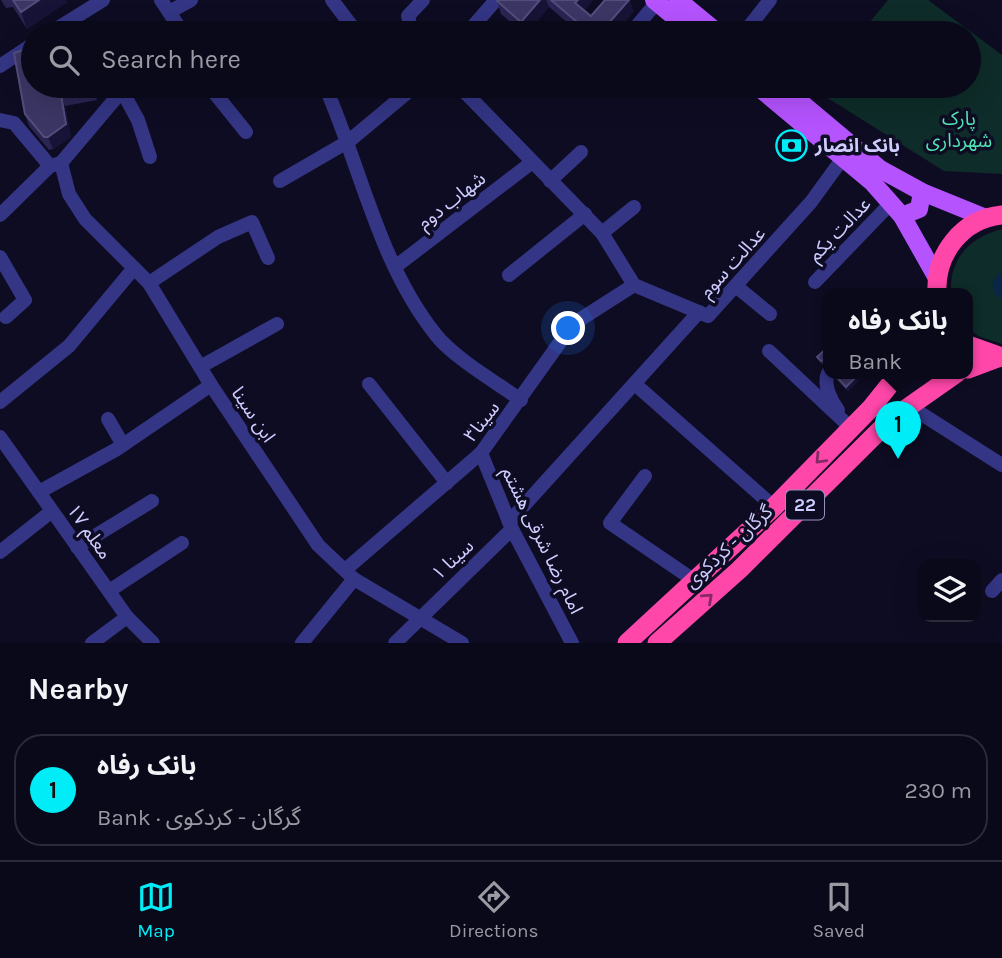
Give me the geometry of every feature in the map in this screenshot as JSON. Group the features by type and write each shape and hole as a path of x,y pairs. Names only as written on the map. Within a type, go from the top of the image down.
{"highway":[{"path":"937,285 940,265 953,241 962,231 994,216"},
{"path":"973,347 1001,357"},
{"path":"973,367 1001,357"},
{"name":"22","path":"628,643 774,507 851,428 893,379"},
{"name":"گرگان - کردکوی","path":"657,643 740,570 890,420 948,379"}],"main road":[{"path":"655,1 679,21"},
{"path":"681,1 704,21"},
{"path":"771,98 843,158 896,210 937,285"},
{"path":"795,98 880,169 922,192 994,216"},
{"path":"896,210 919,209 922,192"}],"street":[{"path":"69,21 103,0"},
{"path":"175,21 165,6 191,0"},
{"path":"332,0 348,21"},
{"path":"409,21 408,16 423,0"},
{"path":"478,21 496,0"},
{"path":"754,21 771,0"},
{"path":"640,21 655,1"},
{"path":"0,66 21,52"},
{"path":"0,215 56,164 115,98"},
{"path":"128,98 150,157"},
{"path":"219,98 246,132"},
{"path":"330,98 349,141 375,225 395,267 437,336 521,400"},
{"path":"281,181 349,141 401,98"},
{"path":"470,98 531,163 603,233 634,285"},
{"path":"0,120 14,123 56,164"},
{"path":"550,181 581,152"},
{"name":"عدالت سوم","path":"634,285 708,316 811,202 843,158"},
{"name":"شهاب دوم","path":"395,267 531,163"},
{"name":"ابن سینا","path":"56,164 69,194 85,219 149,283 211,385 318,545 349,575 462,643"},
{"path":"603,233 634,207"},
{"name":"عدالت یکم","path":"815,282 896,210"},
{"path":"509,275 585,214"},
{"path":"149,283 218,237 252,222 268,258"},
{"path":"0,257 25,300 6,317"},
{"path":"0,402 69,346 134,268"},
{"name":"سینا۳","path":"302,643 349,575 481,453 573,324 634,285"},
{"path":"737,287 770,314"},
{"name":"سینا ۱","path":"395,643 511,525 699,312"},
{"path":"200,367 277,324"},
{"path":"769,351 851,428"},
{"path":"826,379 832,401 851,428"},
{"path":"369,384 447,483"},
{"path":"39,492 123,445 211,385"},
{"path":"636,385 774,507"},
{"path":"909,406 1002,465"},
{"path":"108,419 123,445"},
{"name":"معلم ۱۷","path":"0,438 127,617 153,643"},
{"name":"امام رضا شرقی هشتم","path":"481,453 511,525 572,643"},
{"path":"645,476 610,523 695,581"},
{"path":"77,547 152,501"},
{"path":"0,552 52,511"},
{"path":"109,591 182,543"},
{"path":"992,592 1002,580"},
{"path":"92,643 127,617"}],"green space":[{"name":"پارک شهرداری","path":"888,0 928,0 956,21 871,21"},
{"name":"پارک شهرداری","path":"981,39 1002,55 1002,174 944,171 828,98 981,98"},
{"path":"1002,229 1002,344 973,332 973,288 951,288 954,270 964,251"}],"water":[{"path":"1002,272 1002,299 995,293 993,286 995,278"}],"building":[{"path":"13,0 39,0 21,12"},
{"path":"498,0 540,0 522,21"},
{"path":"551,0 578,0 575,3 591,16 605,0 629,0 611,21 576,21"},
{"path":"21,51 21,92 14,53"},
{"path":"22,98 62,98 66,124 44,137 25,114"},
{"path":"823,352 823,360 817,357"},
{"path":"839,379 854,379 846,387"}],"place":[{"name":"بانک انصار","path":"792,145"},
{"name":"بانک رفاه","path":"898,459"}]}
